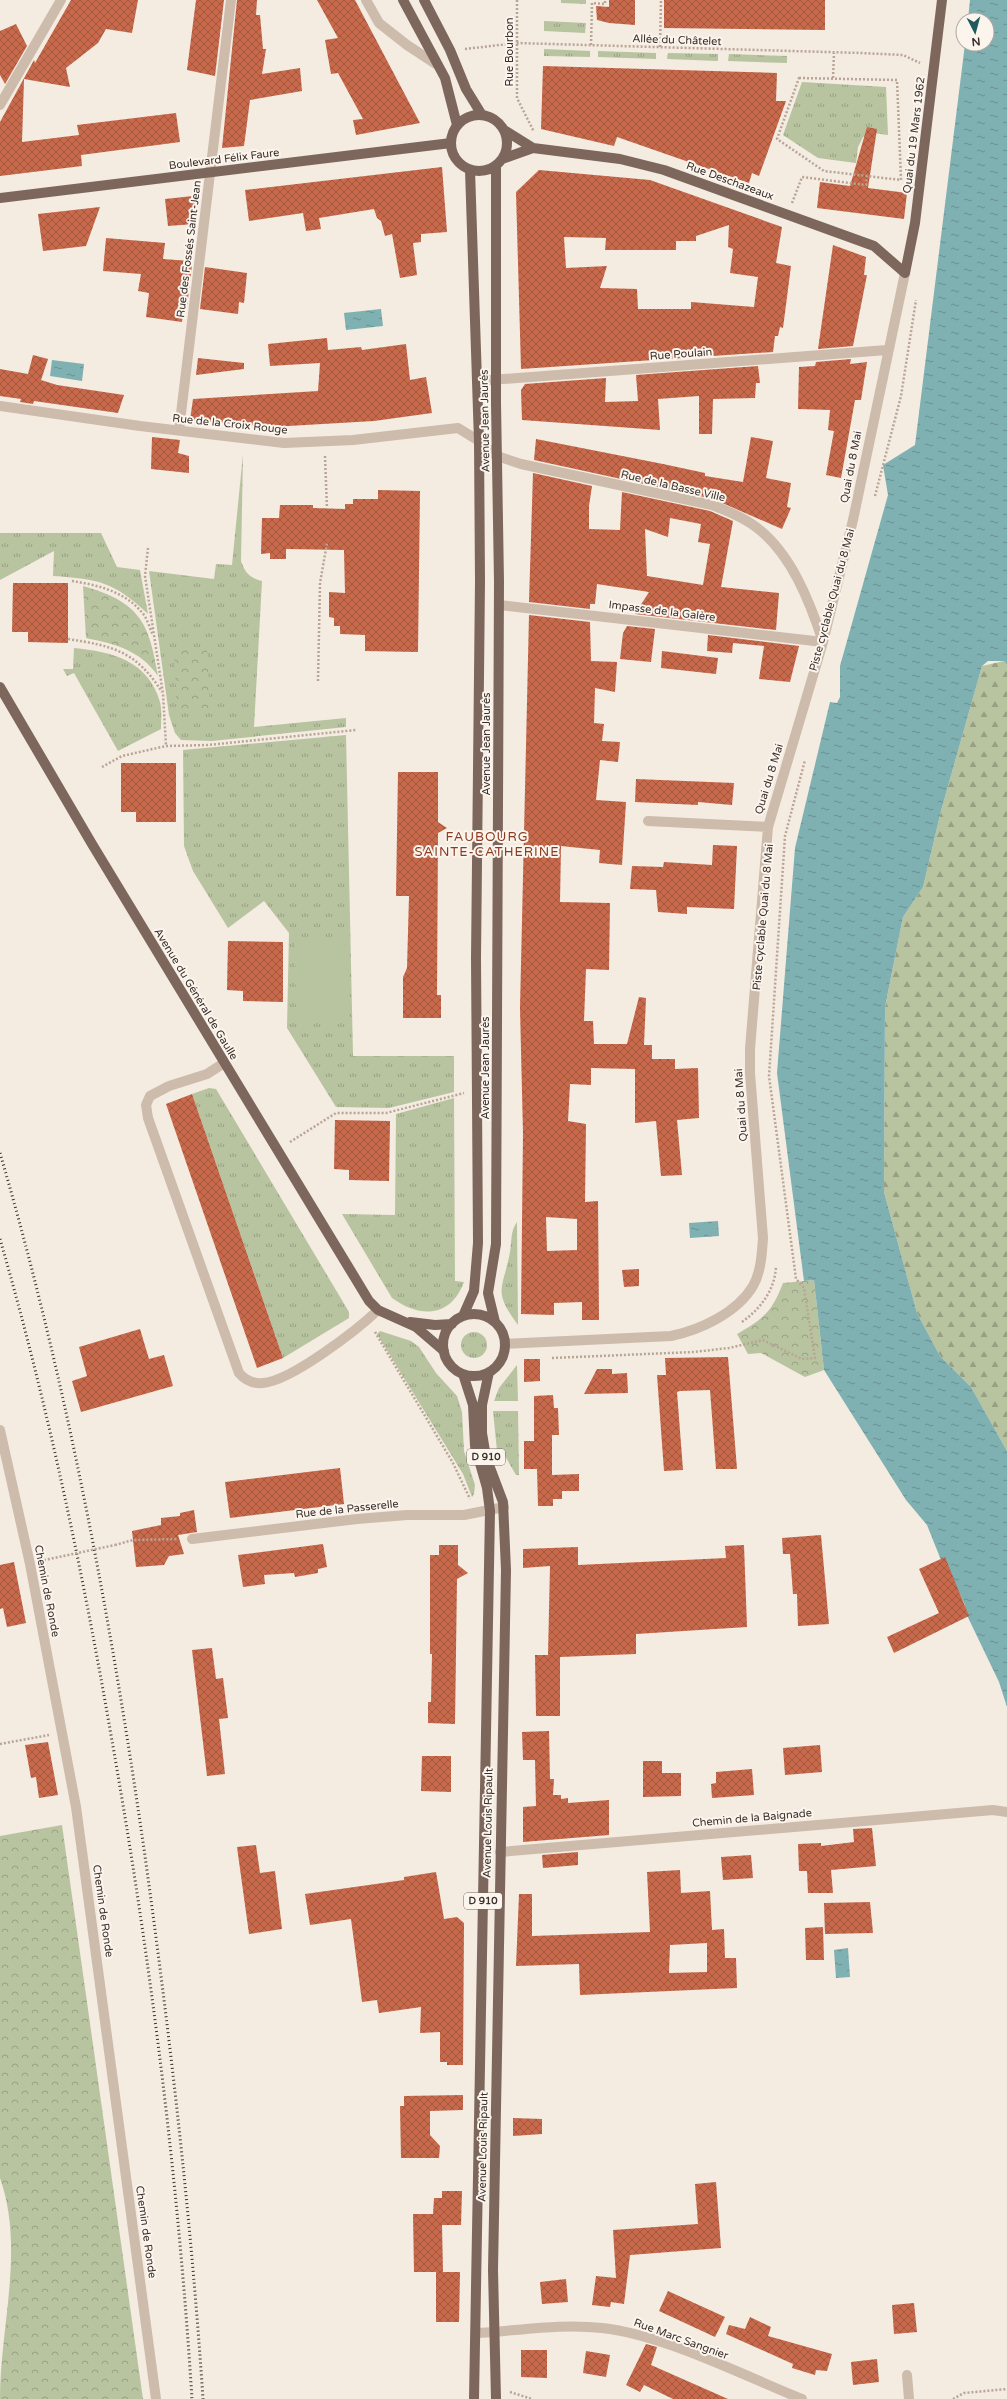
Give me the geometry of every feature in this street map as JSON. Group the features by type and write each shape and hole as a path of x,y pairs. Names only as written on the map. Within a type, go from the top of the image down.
{"main road":[{"path":"403,0 436,64 446,78 457,125"},
{"path":"424,0 450,50 466,89 482,115"},
{"name":"Quai du 19 Mars 1962","path":"904,273 915,223 942,0"},
{"path":"482,115 494,119 504,130 507,145 499,162 484,170 470,170 456,159 451,143 457,125 464,119 482,115"},
{"name":"Rue Deschazeaux","path":"504,130 534,148 620,159 664,170 874,246 904,273"},
{"name":"Boulevard Félix Faure","path":"0,198 451,143"},
{"name":"Rue Deschazeaux","path":"499,162 534,148"},
{"name":"Avenue Jean Jaurès","path":"495,1322 488,1293 496,1244 499,605 496,380 499,162"},
{"name":"Avenue Jean Jaurès","path":"464,1316 474,1291 478,1262 476,958 480,717 479,441 470,170"},
{"name":"Avenue du Général de Gaulle","path":"0,687 276,1150 369,1301 378,1310 402,1321 428,1336 444,1351"},
{"path":"464,1316 483,1316 495,1322 504,1336 505,1344 501,1360 489,1372 476,1376 463,1374 450,1365 444,1351 444,1342 452,1324 464,1316"},
{"name":"Avenue du Général de Gaulle","path":"402,1321 435,1325 452,1324"},
{"name":"Avenue Louis Ripault","path":"489,1372 482,1405 483,1445 486,1457 500,1489 504,1507 506,1570 500,1852 494,2332 496,2399"},
{"name":"Avenue Louis Ripault","path":"463,1374 473,1405 475,1446 487,1488 490,1511 474,2399"}],"street":[{"path":"0,105 61,0"},
{"name":"Rue des Fossés Saint-Jean","path":"179,430 231,0"},
{"path":"366,0 379,23 407,45 436,64"},
{"name":"Quai du 8 Mai","path":"505,1344 671,1336 690,1332 713,1321 742,1299 753,1285 761,1260 763,1238 750,1073 750,1049 768,827 823,642 853,520 904,273"},
{"name":"Rue Poulain","path":"477,381 887,350"},
{"name":"Rue de la Croix Rouge","path":"0,406 73,418 284,443 326,442 458,428 479,441 497,456"},
{"name":"Rue de la Basse Ville","path":"497,456 521,464 712,505 736,514 757,527 776,548 800,581 809,600 823,642"},
{"name":"Impasse de la Galère","path":"499,605 823,642"},
{"path":"648,821 768,827"},
{"path":"224,1063 207,1074 169,1086 150,1096 146,1105 148,1118 239,1373 249,1381 263,1383 281,1377 359,1327 378,1310"},
{"name":"Chemin de Ronde","path":"0,1430 30,1564 63,1733 86,1872 156,2399"},
{"name":"Rue de la Passerelle","path":"192,1539 357,1519 407,1515 464,1515 504,1507"},
{"name":"Chemin de la Baignade","path":"500,1852 993,1810 1007,1812"},
{"name":"Rue Marc Sangnier","path":"476,2333 579,2326 624,2331 704,2359 802,2399"},
{"path":"907,2375 909,2399"}],"path":[{"name":"Rue Bourbon","path":"517,0 517,98 534,131 534,148"},
{"path":"591,45 592,3 605,4 605,0"},
{"path":"660,48 661,0"},
{"name":"Allée du Châtelet","path":"450,50 517,43 903,55"},
{"path":"833,78 834,53"},
{"path":"799,78 833,78 896,80 901,180 824,171 777,139 799,78"},
{"path":"787,215 802,177 866,185 867,176"},
{"path":"874,501 902,396 916,296"},
{"path":"326,442 326,509"},
{"path":"318,681 320,584 327,543"},
{"path":"148,548 145,576 163,694 166,746"},
{"path":"72,581 97,585 126,598 144,615 155,640"},
{"path":"68,639 115,649 138,661 152,677 163,694"},
{"path":"102,767 122,756 166,746 208,745 356,730"},
{"path":"545,1358 694,1352 729,1348 763,1340 802,1359 815,1358 804,1288 796,1279 769,1076 785,836 806,756"},
{"path":"276,1150 336,1113 386,1113 457,1093 476,1092"},
{"path":"738,1324 763,1303 772,1288 776,1262"},
{"path":"378,1310 374,1334 453,1463 471,1502 490,1511"},
{"path":"534,1342 541,1355 681,1348"},
{"path":"40,1561 145,1540 192,1539"},
{"path":"0,1744 63,1733"},
{"path":"953,2399 964,2393 1007,2389"}],"green space":[{"path":"561,0 586,0 586,4 561,3"},
{"path":"544,21 586,23 585,33 544,31"},
{"path":"544,49 590,51 590,57 544,56"},
{"path":"598,51 656,53 656,59 598,57"},
{"path":"668,53 718,54 718,61 667,59"},
{"path":"729,54 787,56 787,63 728,61"},
{"path":"802,82 886,87 888,135 873,133 863,137 858,147 856,163 818,158 783,135"},
{"path":"243,454 241,561 248,574 262,581 254,727 346,718 346,727 212,741 181,740 175,733 169,715 149,571 214,579 216,564 232,565"},
{"path":"0,533 101,533 117,567 140,570 148,614 125,595 105,584 82,579 53,576 54,551 0,580"},
{"path":"83,586 117,599 129,607 138,616 150,641 158,676 151,667 135,654 117,646 86,638"},
{"path":"74,648 102,652 115,656 127,661 147,676 160,702 161,729 118,751 74,673 67,676 63,669 73,669"},
{"path":"174,648 207,648 210,712 177,712"},
{"path":"1004,661 1007,665 1007,1451 971,1387 940,1356 917,1313 884,1192 885,1007 903,917 923,887 941,811 982,666"},
{"path":"346,735 353,1056 454,1056 454,1092 389,1108 336,1107 287,1028 289,933 264,901 228,928 193,871 184,846 183,750"},
{"path":"295,940 344,940 346,1023 296,1023"},
{"path":"209,1088 216,1089 349,1312 349,1318 283,1358 192,1094"},
{"path":"454,1098 455,1281 464,1282 458,1294 443,1308 434,1311 424,1311 403,1305 392,1298 342,1214 395,1215 396,1114"},
{"path":"517,1222 518,1325 502,1297 512,1233"},
{"path":"814,1280 824,1370 805,1377 761,1353 748,1354 737,1334 761,1318 771,1308 783,1283"},
{"path":"380,1331 411,1341 419,1347 436,1373 457,1396 462,1412 464,1451 475,1485 474,1494 472,1497 463,1474 377,1334"},
{"path":"474,1332 483,1336 487,1345 483,1354 474,1358 465,1354 461,1345 465,1336"},
{"path":"517,1365 518,1401 494,1401 499,1388"},
{"path":"493,1411 518,1411 519,1475 516,1475 501,1449 497,1451"},
{"path":"62,1825 143,2399 0,2399 1,2371 11,2260 11,2232 7,2205 0,2178 0,1836"}],"water":[{"path":"970,0 1007,0 1007,665 1004,661 988,661 982,666 941,811 923,887 903,917 885,1007 884,1192 917,1313 940,1356 971,1387 1007,1451 1007,1707 999,1682 963,1607 965,1605 944,1559 941,1560 927,1525 906,1500 824,1370 814,1280 804,1281 777,1073 795,848 830,702 837,703 840,697 840,666 888,495 883,465 915,445 964,52 995,52 995,12 969,12"},
{"path":"381,309 383,326 346,330 344,313"},
{"path":"52,360 84,364 82,381 50,376"},
{"path":"718,1221 719,1236 690,1238 689,1223"},
{"path":"848,1948 850,1977 836,1978 834,1950"}],"building":[{"path":"71,0 138,0 132,33 106,29 98,43 66,68 70,87 24,79 22,142 79,135 77,125 176,113 180,142 81,155 82,166 0,176 0,122 34,60 35,63"},
{"path":"196,0 224,0 215,76 187,70"},
{"path":"237,0 257,0 256,15 260,15 263,49 266,49 262,74 300,68 302,91 250,100 244,146 222,148"},
{"path":"317,0 355,0 420,123 356,135 353,120 363,119 338,73 331,74 325,40 338,38"},
{"path":"609,0 635,0 635,25 609,23 597,20 596,6 609,7"},
{"path":"664,0 825,0 825,30 664,28"},
{"path":"16,24 27,46 5,84 0,75 0,31"},
{"path":"543,66 777,73 776,101 786,101 759,176 752,173 749,183 617,137 614,146 541,129"},
{"path":"867,127 877,129 868,188 907,193 904,219 817,208 820,182 850,186"},
{"path":"442,167 447,232 421,234 421,242 413,243 417,275 400,278 392,234 385,236 381,221 377,218 374,209 319,218 321,229 306,231 303,213 249,221 245,190"},
{"path":"539,170 650,180 782,227 776,263 791,266 783,328 780,327 778,336 775,336 773,352 521,369 516,192","holes":["729,225 728,247 733,249 730,273 758,277 754,307 691,302 691,309 638,309 637,289 600,288 607,266 566,268 564,237 606,238 605,250 676,250 676,241 696,241 696,236"]},
{"path":"193,196 196,207 194,224 168,226 165,199"},
{"path":"100,207 86,246 43,251 38,214"},
{"path":"106,238 165,243 163,259 190,261 189,265 192,265 187,307 184,306 182,322 146,317 149,293 138,291 141,274 103,271"},
{"path":"833,245 866,257 864,275 867,275 853,346 818,349"},
{"path":"205,267 247,273 244,303 239,302 238,314 200,309"},
{"path":"327,338 328,350 361,347 362,350 406,344 410,380 426,377 432,413 374,421 271,427 190,420 193,399 318,391 320,363 270,366 268,344"},
{"path":"33,355 48,359 41,380 57,385 124,395 118,413 34,401 33,404 20,402 21,399 0,396 0,369 28,374"},
{"path":"198,358 244,363 244,369 196,375"},
{"path":"851,359 850,364 867,362 861,400 855,400 841,478 826,475 834,431 828,430 830,410 798,409 799,367 815,366 816,362"},
{"path":"758,366 760,383 756,383 755,398 713,399 712,434 699,434 699,396 658,399 660,430 522,420 521,390 525,384 606,378 605,402 638,401 636,375"},
{"path":"152,437 180,440 178,453 189,456 189,473 151,469"},
{"path":"751,437 773,441 766,478 791,483 787,507 791,508 782,529 713,499 534,460 536,439 705,473 705,476 743,482"},
{"path":"533,473 592,486 589,506 589,529 620,530 622,492 710,511 733,521 721,587 779,593 776,630 635,614 649,592 597,584 595,604 590,604 590,609 529,602","holes":["670,518 701,524 698,542 710,544 703,585 647,576 645,529 668,537"]},
{"path":"378,490 420,491 418,652 365,651 365,635 340,634 340,626 334,626 334,618 329,617 329,592 345,593 344,550 286,549 286,559 270,559 270,553 261,554 262,518 279,518 280,505 313,505 313,508 345,509 345,504 353,504 353,499 378,499"},
{"path":"13,583 68,583 68,643 28,642 28,632 12,632"},
{"path":"529,615 590,622 591,661 617,662 615,692 595,688 594,723 604,724 602,741 620,742 618,762 600,760 596,800 626,802 622,865 599,863 600,850 561,846 560,902 610,903 609,970 586,969 584,1021 593,1021 594,1044 627,1044 639,997 646,998 644,1045 652,1045 652,1059 675,1059 675,1069 698,1068 699,1118 677,1120 682,1175 661,1176 656,1121 635,1123 635,1069 591,1068 591,1085 570,1084 568,1121 586,1124 585,1202 598,1201 599,1320 582,1320 582,1302 554,1303 554,1315 521,1314 523,1133 520,1008","holes":["546,1217 577,1219 577,1250 547,1251"]},
{"path":"627,626 655,629 651,662 620,659 623,633"},
{"path":"708,635 799,646 790,682 759,679 764,646 733,643 732,653 707,651"},
{"path":"662,651 718,658 716,674 661,668"},
{"path":"121,763 176,763 176,822 136,822 136,812 121,812"},
{"path":"398,772 438,772 438,822 447,828 438,833 437,995 441,995 441,1018 403,1018 403,977 407,968 409,896 396,896"},
{"path":"636,779 734,783 732,805 698,802 698,805 635,802"},
{"path":"713,845 737,846 734,909 687,907 687,914 658,912 656,890 630,889 632,866 663,867 664,862 712,865"},
{"path":"228,941 283,942 283,1002 243,1001 243,991 227,990"},
{"path":"192,1094 283,1358 257,1368 166,1104"},
{"path":"335,1120 390,1121 389,1181 349,1180 349,1170 334,1169"},
{"path":"639,1269 639,1286 624,1287 622,1270"},
{"path":"140,1329 149,1359 164,1355 173,1386 81,1412 72,1381 87,1376 79,1347"},
{"path":"728,1357 737,1469 716,1469 710,1390 677,1392 683,1470 664,1471 657,1375 666,1375 665,1358"},
{"path":"524,1359 540,1359 540,1381 524,1382"},
{"path":"597,1369 612,1369 612,1374 627,1373 628,1393 584,1394"},
{"path":"553,1395 554,1408 558,1408 559,1435 552,1435 552,1475 579,1474 579,1491 562,1491 562,1499 553,1499 553,1506 538,1506 537,1469 524,1469 524,1441 534,1441 534,1396"},
{"path":"340,1468 344,1504 230,1518 225,1482"},
{"path":"194,1510 197,1532 178,1535 184,1554 169,1556 164,1565 136,1567 132,1531 161,1525 161,1518 180,1516 180,1513"},
{"path":"821,1535 829,1624 798,1626 797,1594 793,1594 790,1554 783,1554 782,1538"},
{"path":"323,1544 327,1567 318,1569 318,1573 295,1577 294,1573 264,1575 265,1584 243,1587 238,1555"},
{"path":"439,1545 458,1545 458,1565 468,1573 457,1579 455,1724 428,1723 428,1702 431,1702 432,1654 430,1654 430,1555 439,1555"},
{"path":"744,1545 747,1627 636,1634 636,1654 560,1657 560,1716 536,1716 535,1655 548,1655 550,1566 523,1568 523,1549 578,1547 578,1565 726,1558 725,1546"},
{"path":"945,1557 969,1616 894,1653 887,1637 939,1613 919,1569"},
{"path":"14,1562 26,1623 7,1627 3,1608 0,1609 0,1565"},
{"path":"212,1648 216,1679 223,1678 228,1718 219,1719 225,1774 207,1776 192,1650"},
{"path":"549,1731 550,1779 554,1779 553,1795 561,1795 561,1799 568,1798 568,1803 609,1800 609,1835 523,1842 523,1807 536,1806 535,1760 523,1760 522,1732"},
{"path":"48,1742 58,1795 39,1798 36,1777 31,1778 25,1745"},
{"path":"820,1745 822,1772 785,1775 783,1748"},
{"path":"422,1756 451,1756 451,1792 421,1791"},
{"path":"643,1761 662,1761 662,1773 681,1773 681,1796 643,1797"},
{"path":"752,1769 754,1795 712,1798 711,1784 716,1783 716,1772"},
{"path":"872,1828 876,1866 831,1870 833,1893 808,1893 807,1871 799,1871 798,1844 821,1843 821,1846 854,1842 853,1829"},
{"path":"256,1845 260,1873 275,1871 282,1929 249,1934 237,1847"},
{"path":"578,1852 578,1865 543,1868 542,1855"},
{"path":"751,1855 753,1878 723,1880 721,1857"},
{"path":"680,1870 681,1893 710,1891 712,1930 724,1929 725,1958 736,1958 737,1988 580,1995 579,1964 516,1966 519,1894 532,1894 532,1936 650,1932 647,1872","holes":["707,1943 707,1972 669,1973 670,1945"]},
{"path":"436,1872 444,1919 457,1917 464,1923 463,2065 447,2065 447,2062 440,2062 440,2032 420,2033 421,2007 379,2013 377,2000 362,2002 351,1919 310,1925 305,1894 404,1880 404,1877"},
{"path":"870,1902 873,1933 825,1934 824,1903"},
{"path":"823,1927 824,1960 806,1960 805,1928"},
{"path":"463,2095 463,2110 430,2111 430,2135 440,2146 439,2158 401,2158 400,2106 404,2106 404,2096"},
{"path":"513,2118 542,2119 542,2134 513,2136"},
{"path":"716,2182 721,2248 630,2255 624,2304 611,2302 610,2307 592,2305 596,2276 616,2278 613,2230 698,2224 695,2184"},
{"path":"442,2191 462,2191 461,2225 442,2225 443,2272 414,2272 413,2214 433,2214 434,2198 442,2198"},
{"path":"436,2272 460,2272 459,2322 436,2322"},
{"path":"566,2279 568,2302 542,2304 540,2282"},
{"path":"668,2291 725,2317 715,2337 659,2311"},
{"path":"914,2303 917,2332 894,2334 892,2305"},
{"path":"750,2317 771,2327 768,2336 832,2354 827,2371 816,2370 815,2375 792,2368 793,2364 726,2334 729,2325 745,2329"},
{"path":"646,2344 657,2347 651,2365 728,2399 673,2399 644,2385 640,2392 626,2385"},
{"path":"521,2350 547,2350 547,2378 521,2377"},
{"path":"586,2351 610,2355 606,2377 583,2373"},
{"path":"877,2359 879,2382 853,2385 851,2362"}],"railway":[{"path":"0,1153 46,1327 85,1502 102,1590 132,1767 163,1991 179,2127 203,2399"},
{"path":"0,1239 33,1362 76,1548 100,1672 125,1818 150,1983 171,2149 192,2399"}],"district":[{"name":"FAUBOURG SAINTE-CATHERINE","path":"487,844"}]}
